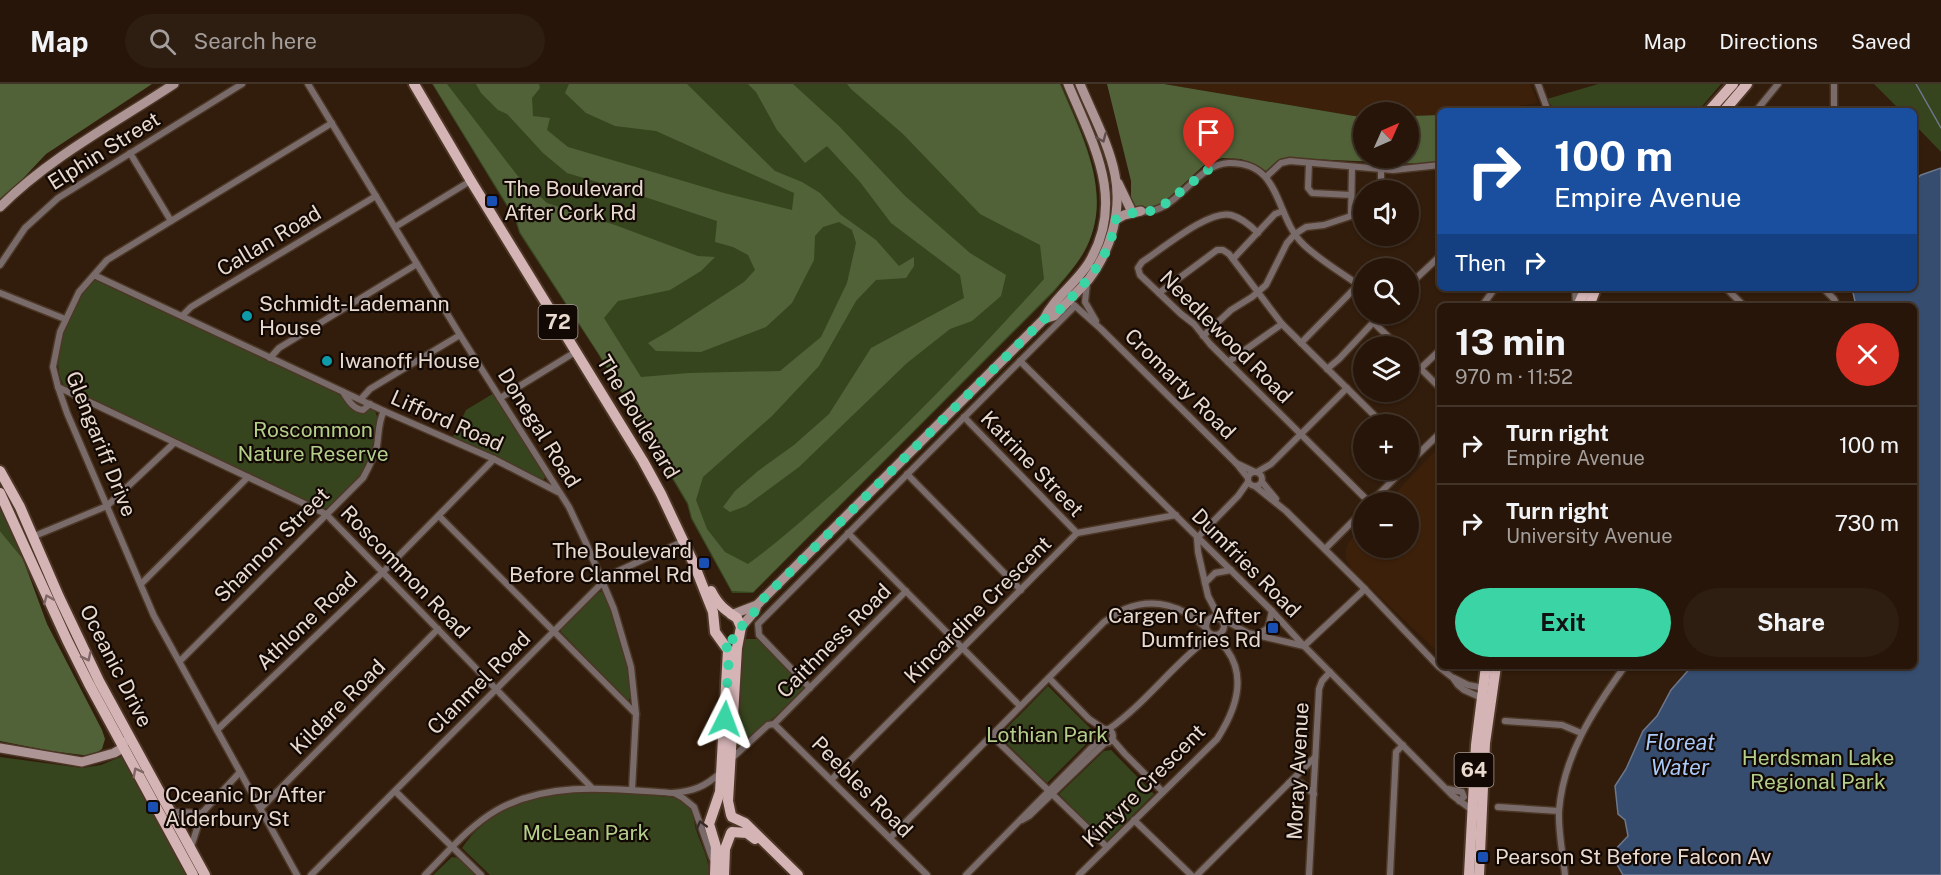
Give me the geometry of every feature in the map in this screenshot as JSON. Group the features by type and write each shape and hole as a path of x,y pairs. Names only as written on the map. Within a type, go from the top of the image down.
{"main road":[{"path":"0,207 21,186 42,170 174,84"},
{"name":"The Boulevard","path":"414,84 578,350 643,461 712,594 719,605 730,614"},
{"name":"The Boulevard","path":"420,84 473,179"},
{"path":"715,625 721,616 757,605 1044,319 1048,311 1069,300 1087,281 1104,257 1115,220 1104,175 1068,84"},
{"path":"1080,84 1108,151 1116,178 1136,210 1115,220"},
{"path":"1713,108 1733,84"},
{"path":"1727,108 1747,84"},
{"path":"1069,300 1077,280 1096,249 1111,205 1116,178"},
{"path":"1579,303 1589,291"},
{"name":"Oceanic Drive","path":"0,471 20,507 28,538 67,640 123,745 184,847 205,875"},
{"name":"Oceanic Drive","path":"0,493 28,538 84,651 138,751 168,819"},
{"name":"The Boulevard","path":"685,540 715,625"},
{"path":"723,640 734,640 757,605"},
{"name":"72","path":"730,614 738,618 740,631"},
{"name":"72","path":"713,834 709,824 720,792 729,656 723,640 717,635 715,625"},
{"path":"724,875 725,849 734,824 728,801 740,631"},
{"name":"64","path":"1479,875 1486,669"},
{"name":"64","path":"1469,875 1476,745 1486,694 1495,669"},
{"path":"0,748 82,762 114,753 123,745 125,735 119,717"},
{"path":"123,745 138,751"},
{"path":"714,814 722,811 745,823 798,875"},
{"path":"713,834 720,837 731,832 750,835 791,875"},
{"path":"713,834 717,853 715,871"},
{"name":"Oceanic Drive","path":"184,847 193,875"}],"street":[{"name":"Elphin Street","path":"0,265 25,228 51,203 242,84"},
{"name":"Donegal Road","path":"308,84 460,335 569,507 604,581 624,638 631,667 636,714 632,790"},
{"path":"1538,84 1547,108"},
{"path":"1758,108 1778,84"},
{"path":"1834,84 1834,108"},
{"name":"Glengariff Drive","path":"297,875 154,616 67,413 53,367 65,319 79,292 107,260 332,123"},
{"path":"130,153 171,221"},
{"path":"1266,177 1281,163 1290,161 1382,169 1437,165"},
{"path":"1111,205 1156,211 1209,169 1222,164 1240,163 1258,170 1266,177 1295,234 1304,245 1353,282"},
{"path":"1309,163 1308,188 1312,193 1351,195"},
{"path":"1203,336 1231,310 1266,285 1287,243 1295,234 1306,227 1324,225 1351,216 1352,166"},
{"path":"1381,180 1382,169"},
{"path":"395,227 473,179"},
{"name":"Callan Road","path":"182,316 191,307 375,196"},
{"path":"1233,259 1275,214 1283,211"},
{"name":"Needlewood Road","path":"1258,233 1247,223 1230,215 1203,221 1142,262 1138,268 1140,275 1194,324 1228,362 1360,492"},
{"path":"1159,293 1216,250 1223,250 1233,259 1282,324 1373,414"},
{"path":"1419,275 1437,258"},
{"path":"270,358 279,348 417,264"},
{"name":"Lifford Road","path":"93,274 384,411 494,459 558,492"},
{"name":"Cromarty Road","path":"1087,281 1085,302 1101,329"},
{"path":"1729,291 1741,303"},
{"path":"1826,291 1836,303"},
{"path":"0,293 65,319"},
{"path":"1301,343 1353,294"},
{"path":"810,688 759,635 758,624 1020,361 1069,300"},
{"name":"Cromarty Road","path":"1069,300 1236,463 1248,480 1259,484 1325,549 1437,664"},
{"path":"1228,362 1282,324"},
{"path":"1328,369 1371,324"},
{"path":"1375,324 1388,336"},
{"path":"361,399 370,389 460,335"},
{"path":"500,398 578,350"},
{"path":"1437,353 1421,368 1437,385"},
{"name":"Dumfries Road","path":"1020,361 1272,611 1403,745 1472,810"},
{"name":"Roscommon Road","path":"58,387 326,514 592,788"},
{"path":"1238,496 1259,484 1271,464 1347,388"},
{"path":"342,391 358,410 363,410 370,404"},
{"name":"Shannon Street","path":"180,661 363,478 373,462 380,418 384,411"},
{"name":"Katrine Street","path":"964,417 1077,533"},
{"path":"1419,454 1437,436"},
{"path":"28,538 107,506 174,442"},
{"name":"Athlone Road","path":"217,730 382,572 494,459"},
{"name":"Cromarty Road","path":"1236,463 1256,472 1259,484"},
{"path":"1222,620 1208,596 1197,538 1238,496 1251,473 1271,464"},
{"path":"908,474 1021,590"},
{"path":"141,584 248,477"},
{"path":"1380,492 1393,480"},
{"name":"Kincardine Crescent","path":"831,780 1077,533 1176,515"},
{"path":"439,516 636,714"},
{"path":"1325,549 1353,521"},
{"path":"848,533 1020,706"},
{"name":"Clanmel Road","path":"311,875 604,581 616,572 685,540"},
{"path":"1205,583 1215,573 1231,570"},
{"path":"890,838 1104,622 1125,609 1160,604 1180,608 1195,617 1222,620 1256,636 1304,646 1365,589"},
{"name":"Caithness Road","path":"730,760 768,725 774,723 906,591"},
{"path":"1195,648 1206,628 1213,604"},
{"path":"1256,636 1268,628 1272,611"},
{"name":"Kintyre Crescent","path":"1195,617 1227,650"},
{"name":"Kintyre Crescent","path":"1079,875 1217,739 1229,720 1235,706 1237,687 1236,673 1227,650 1222,620"},
{"name":"Kildare Road","path":"261,808 438,629"},
{"path":"966,875 1021,821 1029,816 1050,792 1195,648 1223,631 1241,630"},
{"name":"Cromarty Road","path":"1443,669 1464,690 1486,694"},
{"path":"1565,875 1559,810 1562,792 1581,733 1623,669"},
{"name":"Moray Avenue","path":"1309,875 1319,689 1322,681 1330,672"},
{"path":"1048,678 1163,792"},
{"name":"Cromarty Road","path":"1453,678 1486,694"},
{"path":"1506,721 1562,725 1581,733"},
{"name":"Peebles Road","path":"774,723 927,875"},
{"path":"991,735 1107,847"},
{"path":"1390,875 1396,752 1403,745"},
{"path":"1197,875 1316,756"},
{"path":"425,875 470,830 497,810 547,793 571,789 592,788 673,793 699,789 722,771"},
{"path":"184,847 192,844 202,813 240,772"},
{"path":"1288,783 1301,783 1314,794"},
{"path":"395,791 481,875"},
{"path":"673,793 690,803 697,812 715,871"},
{"path":"1498,807 1559,810"},
{"path":"168,819 177,812 202,813"},
{"path":"1134,820 1191,875"}],"shaded area":[{"path":"1164,84 1530,84 1538,103 1506,108 1437,108 1437,115 1419,116 1419,102 1353,102 1353,116"},
{"path":"1437,449 1437,651 1351,569 1346,558 1348,543 1353,538 1353,558 1419,558 1419,492 1396,492 1408,480 1419,480 1419,468"}],"green space":[{"path":"0,84 152,84 46,154 0,203"},
{"path":"432,84 1061,84 1092,164 1097,205 1094,225 1084,252 1055,291 753,593 732,593 691,519 687,504 598,354 519,233 515,220"},
{"path":"433,84 447,84 517,175 547,203 698,256 715,257 701,271 670,290 618,301 604,318 641,377 689,373 780,371 821,337 847,283 856,243 852,230 839,222 823,227 815,236 814,260 792,303 766,327 701,352 656,351 648,343 744,282 755,270 748,255 733,247 715,242 717,221 567,173 543,153 507,114 498,110 481,93 476,84 539,84 540,88 532,98 533,116 550,118 547,130 568,147 724,193 792,210 794,193 656,131 615,126 586,113 565,93 569,84 687,84 775,171 802,182 820,193 840,214 876,240 899,266 914,257 914,266 906,278 876,280 856,301 819,366 772,416 703,477 696,500 707,529 725,552 748,564 839,488 918,413 1044,279 1040,245 980,214 903,134 847,84 1060,84 1085,143 1091,164 1097,205 1094,225 1080,258 1054,290 753,592 732,591 692,518 688,503 599,354 520,232 516,219"},
{"path":"748,84 793,84 839,126 905,196 970,253 1006,275 1001,296 972,321 950,329 907,363 799,467 746,506 730,512 723,507 735,491 794,445 829,414 871,348 964,298 960,275 891,223 860,182 827,146 805,163 777,130 756,92"},
{"path":"1107,84 1164,84 1353,116 1353,161 1288,158 1278,160 1266,171 1241,159 1222,158 1203,166 1160,206 1141,208 1131,205 1131,181"},
{"path":"1598,84 1721,84 1701,108 1553,108 1547,99"},
{"path":"1874,84 1941,84 1941,152 1917,127 1917,108 1898,108"},
{"path":"1437,115 1437,162 1419,164 1419,116"},
{"name":"Roscommon Nature Reserve","path":"95,280 375,411 377,422 373,447 360,476 330,508 322,509 64,386 59,374 58,360 64,329 77,300"},
{"path":"494,393 544,473 543,480 452,439 466,410"},
{"path":"0,500 27,557 23,559 0,531"},
{"path":"0,531 23,559 47,624 102,730 105,739 102,749 91,756 0,741"},
{"path":"602,591 605,593 621,642 630,678 632,696 628,701 561,632 561,629 597,593"},
{"path":"742,639 759,639 804,687 803,692 740,747 736,745"},
{"name":"Lothian Park","path":"1048,686 1096,734 1047,783 999,736"},
{"name":"Lothian Park","path":"1111,750 1154,794 1106,842 1059,794 1104,751"},
{"path":"125,755 190,875 0,875 0,757 82,768 101,765"},
{"name":"McLean Park","path":"571,791 679,798 694,810 695,826 707,858 709,875 490,875 462,848 472,835 496,815 524,802"},
{"path":"452,857 460,858 477,875 433,875"}],"water":[{"name":"Herdsman Lake Regional Park","path":"1941,168 1941,875 1623,875 1613,852 1628,836 1625,820 1618,814 1615,786 1626,769 1643,731 1657,716 1671,690 1689,669 1917,669 1917,303 1855,303 1853,291 1917,291 1917,178"}],"waterway":[{"path":"1916,84 1941,128"}],"place":[{"name":"The Boulevard After Cork Rd","path":"492,201"},
{"name":"Schmidt-Lademann House","path":"247,316"},
{"name":"Iwanoff House","path":"327,361"},
{"name":"The Boulevard Before Clanmel Rd","path":"704,563"},
{"name":"Cargen Cr After Dumfries Rd","path":"1273,628"},
{"name":"Oceanic Dr After Alderbury St","path":"153,807"},
{"name":"Pearson St Before Falcon Av","path":"1483,857"}],"route":[{"path":"725,719 729,656 723,640 737,638 741,627 755,611 757,605 1044,319 1054,316 1087,281 1104,257 1115,220 1124,215 1142,211 1156,211 1209,169"}],"water label":[{"name":"Floreat Water","path":"1680,754"}]}
